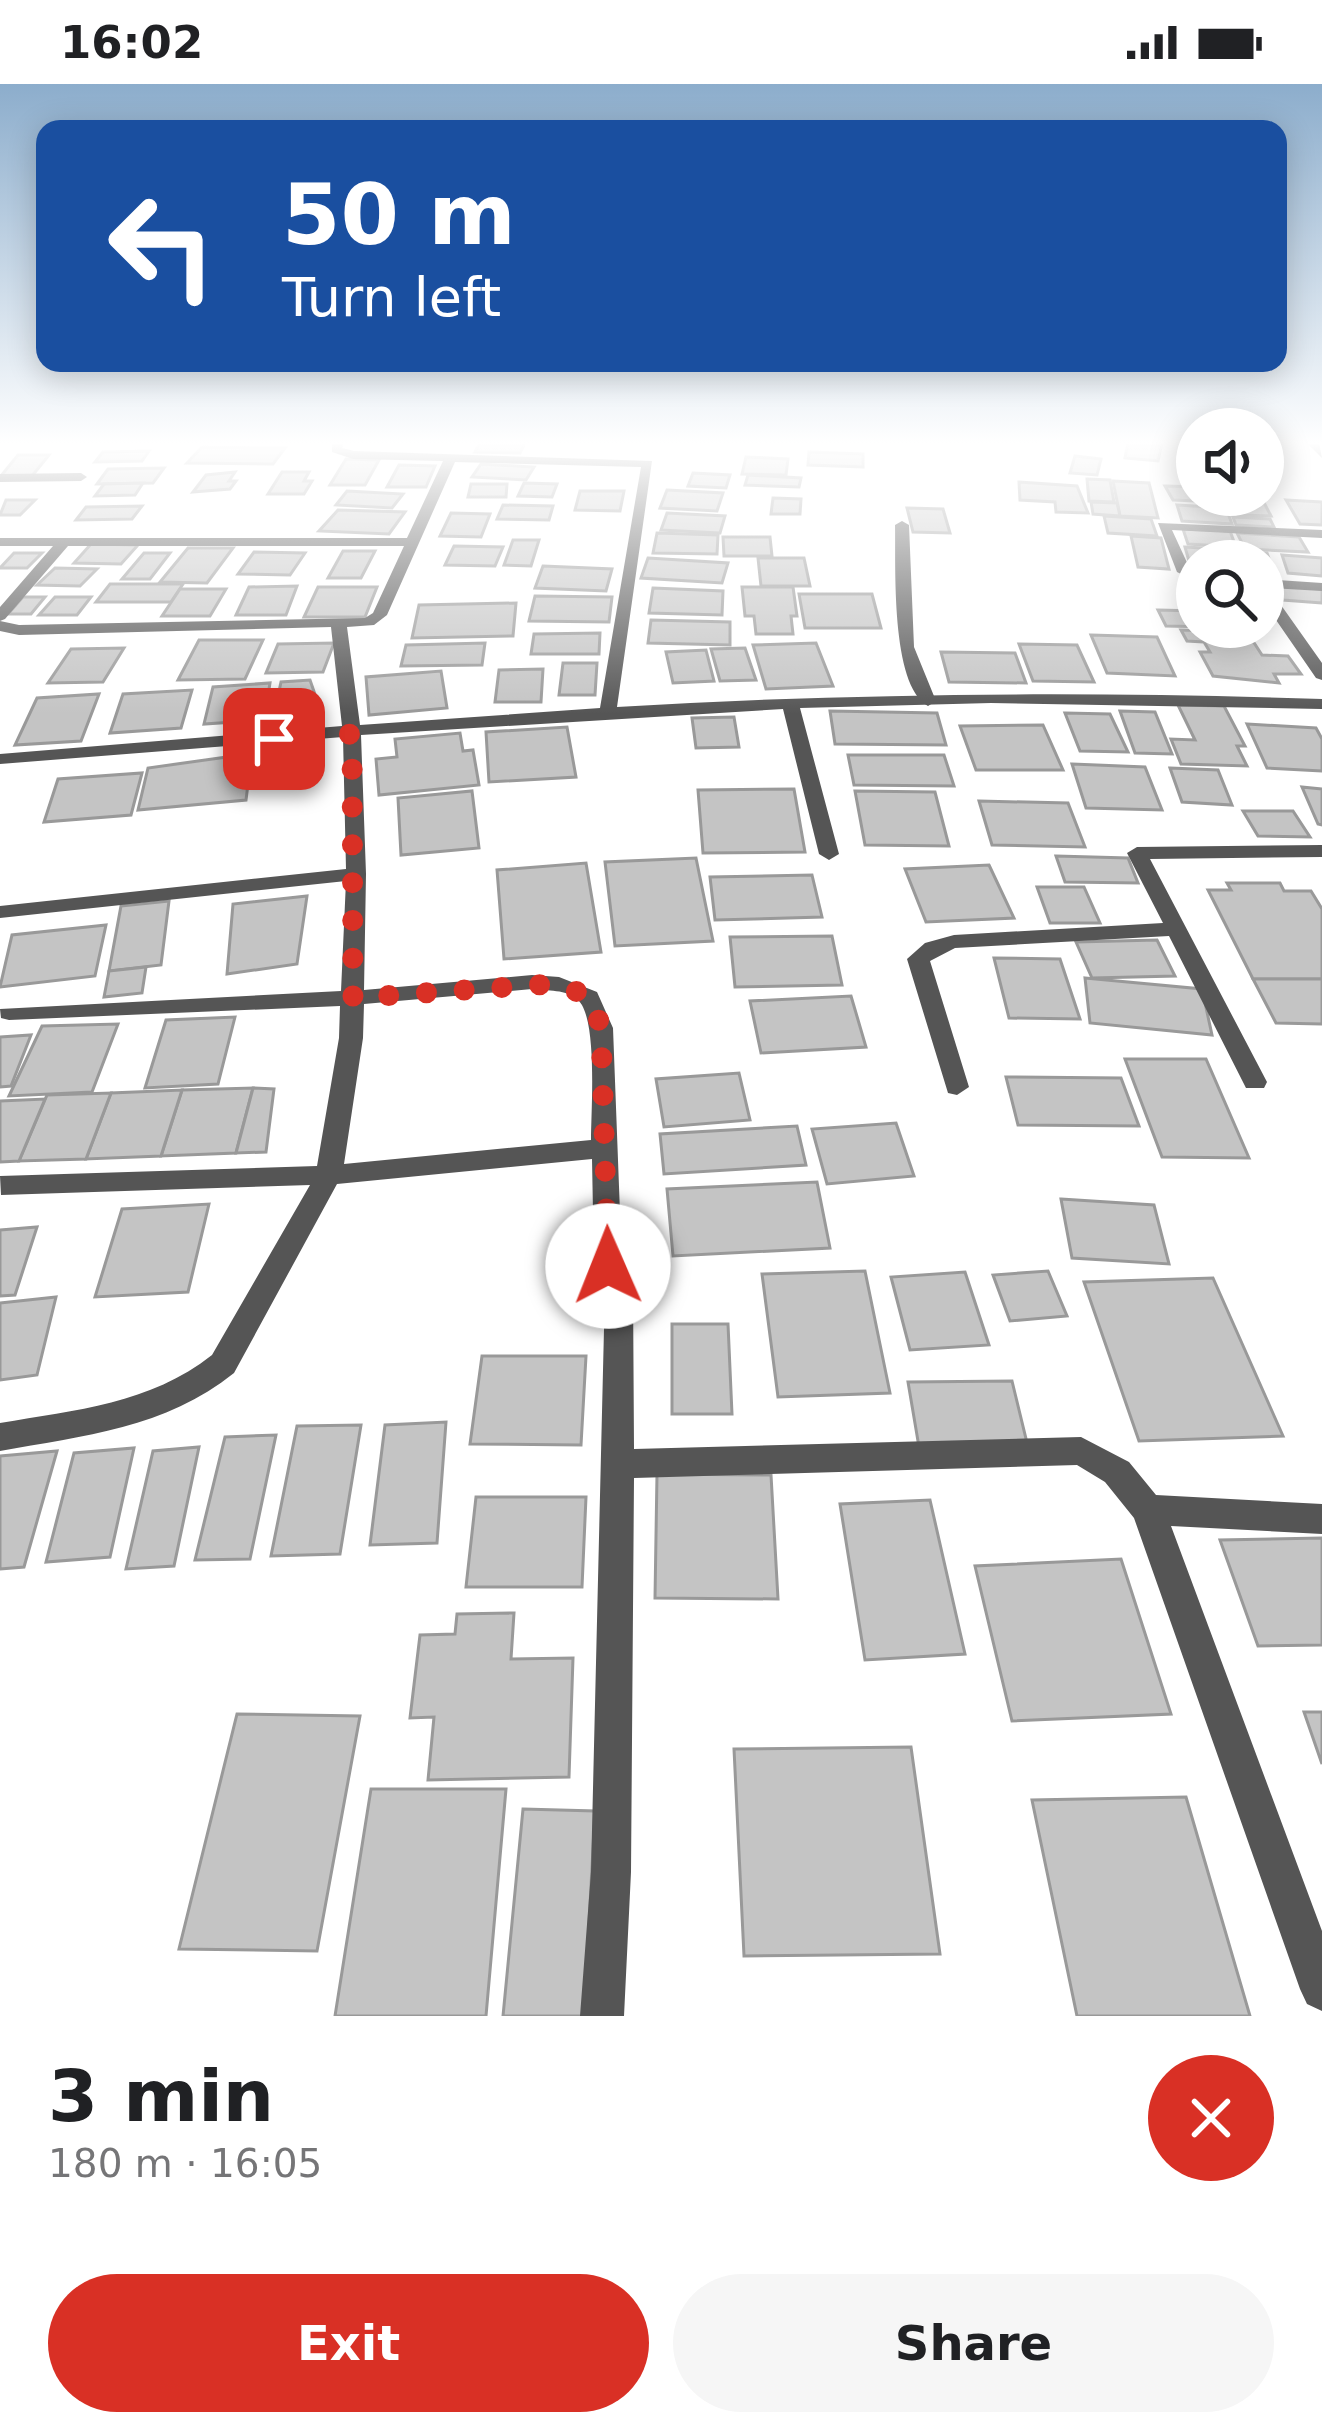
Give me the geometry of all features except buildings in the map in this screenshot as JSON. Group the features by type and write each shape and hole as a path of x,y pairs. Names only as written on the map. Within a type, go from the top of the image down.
{"street":[{"path":"0,626 19,631 369,622 379,615 419,533"},
{"path":"608,712 637,533"},
{"path":"902,533 906,647 928,701"},
{"path":"0,542 415,542"},
{"path":"0,616 64,542"},
{"path":"1284,587 1322,586"},
{"path":"1284,618 1322,675"},
{"path":"0,1437 164,1403 200,1386 223,1364 329,1175 351,1038 356,874 352,734 339,626"},
{"path":"0,759 608,712 790,704 1218,698 1322,704"},
{"path":"790,704 830,854"},
{"path":"1255,1082 1138,853 1322,851"},
{"path":"0,912 356,874"},
{"path":"957,1088 918,959 933,948 954,942 1176,929"},
{"path":"9,1013 550,984 580,990 593,1001 601,1028 618,1464 610,1872 602,2016"},
{"path":"1,1185 329,1175 605,1148"},
{"path":"618,1464 1082,1451 1118,1472 1148,1510 1322,1989"},
{"path":"1148,1510 1322,1519"}],"route":[{"path":"274,739 352,734 353,998 550,984 580,990 593,1001 601,1028 608,1266"}]}
